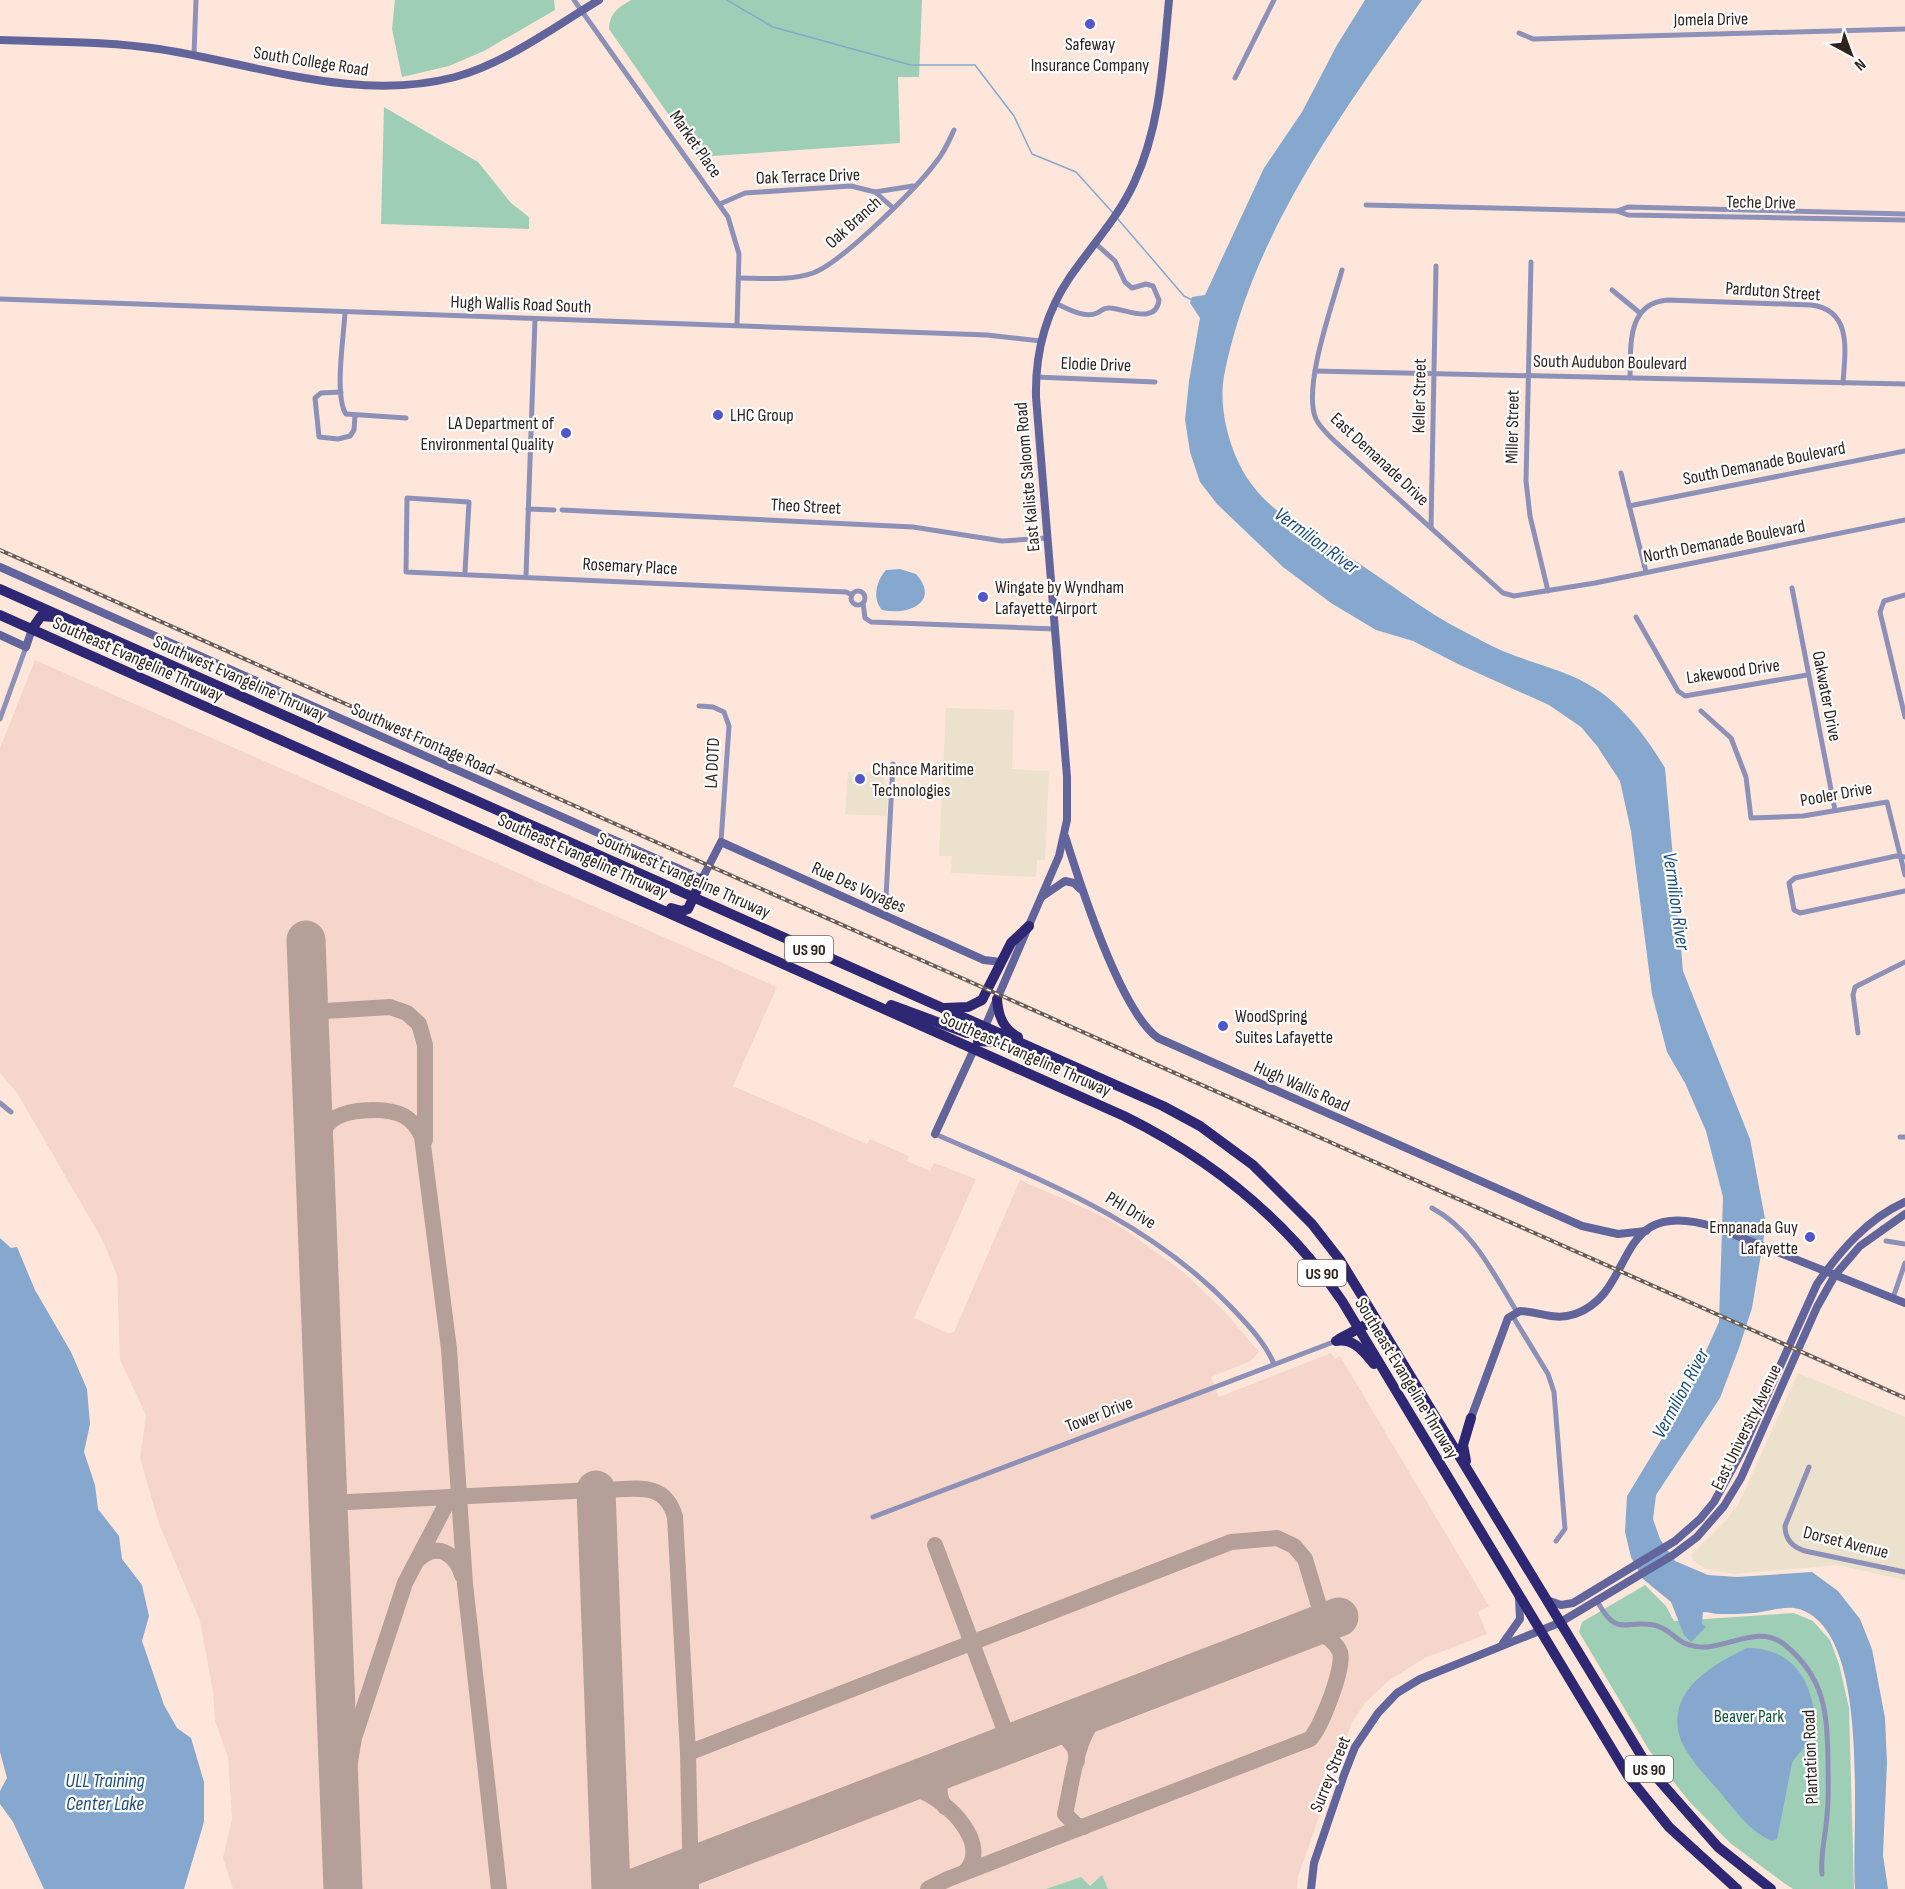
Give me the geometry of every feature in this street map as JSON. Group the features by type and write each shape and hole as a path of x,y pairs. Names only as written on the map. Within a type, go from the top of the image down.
{"highway":[{"name":"Southwest Evangeline Thruway","path":"0,589 940,1008 980,1038 1025,1045 1182,1116 1253,1165 1295,1205 1330,1245 1476,1483"},
{"name":"Southeast Evangeline Thruway","path":"0,615 851,993 980,1038 1152,1130 1227,1177 1264,1209 1303,1249 1330,1283 1628,1776 1669,1827 1737,1889"},
{"path":"32,629 38,618 44,615 86,627"},
{"path":"671,887 689,887 702,879"},
{"path":"656,907 685,910 694,898 702,879"},
{"path":"940,1008 976,1004 982,1000 1011,943 1029,926"},
{"path":"851,993 917,1013 980,1038"},
{"path":"997,999 998,1013 1002,1023 1012,1034 1055,1058"},
{"path":"1336,1341 1373,1323 1390,1342"},
{"path":"1370,1347 1370,1341 1375,1336 1390,1342"},
{"path":"1336,1341 1348,1341 1357,1346 1396,1391"},
{"path":"1440,1425 1450,1432 1460,1432 1471,1418"},
{"path":"1471,1418 1464,1452 1476,1483"},
{"name":"US 90","path":"1476,1483 1559,1623 1661,1785 1718,1847 1771,1889"}],"main road":[{"name":"South College Road","path":"0,40 121,45 194,55 344,84 409,85 477,70 599,0"},
{"name":"East Kaliste Saloom Road","path":"935,1134 1055,868 1065,835 1068,804 1036,377 1041,341 1055,303 1071,276 1124,203 1149,145 1158,107 1169,0"},
{"name":"Southwest Frontage Road","path":"0,567 702,879"},
{"path":"0,635 27,647 32,629"},
{"name":"Hugh Wallis Road","path":"1065,835 1082,891 1132,1009 1145,1027 1158,1038 1582,1226 1616,1233 1646,1231"},
{"path":"702,879 721,842"},
{"name":"Rue Des Voyages","path":"721,842 984,960"},
{"path":"1042,897 1065,881 1074,883 1082,891"},
{"path":"984,960 1001,962"},
{"path":"984,960 995,974"},
{"name":"East University Avenue","path":"1545,1599 1554,1604 1567,1605 1616,1577 1689,1529 1722,1490 1744,1449 1808,1303 1826,1271 1860,1232 1905,1202"},
{"name":"East University Avenue","path":"1540,1630 1559,1623 1597,1601 1673,1555 1697,1537 1724,1506 1753,1453 1817,1307 1835,1275 1860,1246 1905,1214"},
{"path":"1471,1418 1505,1324 1514,1313 1524,1311 1555,1317 1585,1310 1606,1291 1627,1251 1646,1231 1664,1223 1682,1220 1715,1227 1905,1303"},
{"path":"1616,1233 1625,1241 1627,1251"},
{"path":"1748,1439 1757,1443"},
{"path":"1744,1449 1753,1453"},
{"path":"1501,1646 1520,1619 1519,1596"},
{"name":"Surrey Street","path":"1311,1889 1317,1853 1355,1746 1371,1721 1392,1697 1420,1678 1540,1630"}],"street":[{"path":"194,55 195,0"},
{"name":"Market Place","path":"574,0 720,204 737,244 739,278 737,325"},
{"path":"1235,78 1274,0"},
{"name":"Jomela Drive","path":"1519,33 1533,39 1905,29"},
{"name":"Oak Branch","path":"739,278 812,273 859,240 915,185 938,160 954,130"},
{"path":"875,192 915,185"},
{"name":"Oak Terrace Drive","path":"720,204 745,193 851,186 875,192 892,207"},
{"name":"Teche Drive","path":"1366,205 1617,211 1628,215 1905,214"},
{"name":"Teche Drive","path":"1617,211 1628,207 1725,209 1905,220"},
{"path":"1725,209 1725,216"},
{"path":"1055,303 1087,314 1109,307 1132,314 1150,312 1156,308 1159,300 1153,286 1146,284 1130,287 1115,261 1095,243"},
{"name":"Miller Street","path":"1531,262 1527,494 1548,591"},
{"name":"Keller Street","path":"1431,528 1436,266"},
{"name":"East Demanade Drive","path":"1342,270 1315,371 1313,409 1317,422 1340,447 1503,593 1514,596 1548,591"},
{"path":"1612,290 1640,313 1632,334 1630,378"},
{"name":"Hugh Wallis Road South","path":"0,299 987,334 1041,341"},
{"name":"Parduton Street","path":"1640,313 1653,303 1668,300 1811,305 1823,308 1835,315 1844,331 1843,383"},
{"path":"345,312 341,392 343,410 346,414 355,416 406,418"},
{"path":"526,576 535,319"},
{"name":"South Audubon Boulevard","path":"1315,371 1905,384"},
{"name":"Elodie Drive","path":"1036,377 1155,382"},
{"path":"341,392 321,393 315,398 319,436 338,439 350,436 354,430 355,416"},
{"name":"South Demanade Boulevard","path":"1629,506 1905,451"},
{"path":"1621,473 1646,572"},
{"name":"Rosemary Place","path":"465,572 469,502 407,498 406,572 465,572 846,592 852,595 862,593 865,598 863,603 865,618 871,622 1054,629"},
{"path":"528,509 554,510"},
{"name":"Theo Street","path":"562,510 913,527 1002,541 1047,538"},
{"name":"North Demanade Boulevard","path":"1548,591 1905,520"},
{"name":"Oakwater Drive","path":"1792,588 1807,675 1835,810"},
{"name":"Rosemary Place","path":"852,595 855,604 863,603"},
{"path":"1905,595 1884,601 1880,612 1905,717"},
{"name":"Lakewood Drive","path":"1636,617 1678,691 1685,696 1807,675"},
{"path":"0,719 27,647"},
{"name":"LA DOTD","path":"699,706 713,707 724,712 729,726 721,842"},
{"name":"Pooler Drive","path":"1701,711 1731,738 1746,777 1751,818 1803,816 1887,802 1903,857 1905,875"},
{"path":"885,916 893,764"},
{"path":"1903,857 1792,879 1789,883 1795,912 1802,913 1905,891"},
{"path":"1858,1034 1855,987 1905,962"},
{"path":"0,1103 11,1112"},
{"name":"PHI Drive","path":"935,1134 1078,1197 1150,1238 1181,1260 1217,1293 1255,1335 1274,1364"},
{"path":"1432,1208 1450,1220 1473,1243 1548,1374 1554,1392 1565,1529 1556,1541"},
{"path":"1886,1241 1905,1244"},
{"path":"1893,1298 1905,1263"},
{"name":"Tower Drive","path":"873,1516 1336,1341"},
{"name":"Dorset Avenue","path":"1809,1467 1785,1526 1785,1534 1791,1544 1805,1551 1905,1572"},
{"name":"Plantation Road","path":"1597,1601 1603,1613 1615,1623 1622,1626 1658,1626 1686,1645 1708,1647 1756,1636 1772,1637 1786,1646 1805,1667 1819,1688 1827,1718 1828,1788 1827,1814 1820,1858 1822,1874"}],"shaded area":[{"path":"35,660 777,987 733,1086 867,1144 870,1139 909,1156 907,1161 930,1171 934,1163 976,1179 914,1318 948,1333 954,1332 1020,1180 1104,1217 1130,1233 1183,1272 1225,1312 1259,1352 1251,1361 1211,1377 1219,1397 1331,1353 1335,1359 1340,1356 1489,1606 1478,1612 1487,1634 1425,1658 1388,1681 1366,1702 1352,1722 1298,1877 1297,1889 233,1889 223,1858 232,1819 228,1757 215,1721 213,1692 200,1621 159,1524 140,1458 146,1415 120,1360 117,1275 103,1241 17,1093 0,1073 0,748"},
{"path":"946,708 1014,710 1012,769 1049,771 1045,860 1037,860 1036,877 951,873 952,856 939,856"},
{"path":"848,772 881,773 888,790 887,816 845,814"},
{"path":"1798,1373 1905,1417 1905,1580 1838,1565 1734,1574 1707,1569 1694,1562 1691,1555 1727,1519 1739,1503"}],"green space":[{"path":"395,0 554,0 555,10 484,51 449,66 402,77 392,29"},
{"path":"631,0 922,0 919,77 898,77 900,143 698,157 609,29 611,18 616,11"},
{"path":"384,107 478,162 511,203 529,217 529,229 381,224"},
{"name":"Beaver Park","path":"1645,1585 1666,1606 1674,1621 1794,1613 1813,1621 1830,1640 1839,1664 1849,1708 1854,1889 1793,1889 1784,1883 1730,1843 1688,1800 1649,1750 1579,1632 1582,1622"},
{"path":"1102,1875 1108,1889 1046,1889 1081,1877 1090,1886"}],"water":[{"name":"Vermilion River","path":"1365,0 1422,0 1331,132 1277,226 1255,274 1237,324 1224,376 1223,404 1228,434 1245,475 1262,497 1284,516 1449,624 1497,649 1564,673 1596,689 1635,724 1665,768 1683,971 1750,1139 1766,1224 1752,1308 1720,1398 1656,1495 1653,1519 1660,1539 1675,1561 1708,1575 1737,1577 1812,1572 1838,1591 1860,1619 1872,1649 1885,1718 1887,1763 1883,1855 1888,1889 1855,1889 1855,1780 1848,1693 1839,1656 1824,1627 1802,1610 1792,1608 1746,1614 1703,1612 1702,1624 1706,1627 1691,1642 1684,1635 1671,1602 1643,1579 1631,1557 1625,1532 1627,1496 1680,1409 1719,1322 1723,1197 1706,1131 1685,1083 1667,1052 1652,994 1631,831 1620,781 1597,746 1581,727 1549,705 1413,641 1376,630 1331,603 1283,567 1217,504 1200,482 1190,452 1185,420 1200,318 1190,303 1192,297 1205,295 1264,168 1302,112 1337,45"},
{"path":"900,569 916,574 923,584 925,592 923,599 911,609 882,610 876,595 880,579 886,570"},
{"name":"ULL Training Center Lake","path":"0,1238 11,1248 17,1247 35,1290 71,1352 87,1389 90,1424 84,1452 95,1485 98,1509 119,1536 122,1559 142,1585 149,1616 142,1641 164,1705 177,1728 191,1738 204,1782 204,1822 184,1889 44,1889 13,1822 0,1804 0,1791 7,1778 0,1752"},
{"path":"1747,1648 1775,1653 1795,1667 1803,1677 1808,1689 1816,1723 1815,1735 1792,1763 1777,1839 1772,1841 1757,1832 1736,1812 1690,1757 1679,1734 1677,1718 1680,1704 1687,1691 1708,1670"}],"waterway":[{"path":"727,0 773,27 911,65 975,65 1014,116 1032,154 1076,172 1114,214"},
{"path":"1117,218 1184,296 1192,300"}],"taxiway":[{"path":"309,1012 390,1007 407,1013 419,1024 425,1045 425,1140"},
{"path":"315,1149 323,1130 331,1121 346,1113 356,1111 377,1110 397,1113 413,1122 422,1137 449,1349 465,1584 499,1889"},
{"path":"584,1490 596,1500 606,1490 638,1489 657,1492 670,1505 675,1517 688,1753 691,1889"},
{"path":"328,1503 593,1490"},
{"path":"342,1850 346,1785 354,1738 405,1583 448,1501 458,1495"},
{"path":"688,1753 1231,1542 1277,1538 1294,1546 1305,1559 1320,1609 1312,1628 1332,1641 1340,1652 1341,1660 1331,1697 1310,1739 948,1879 928,1889"},
{"path":"935,1545 1010,1744"},
{"path":"420,1558 434,1551 446,1553 456,1562 462,1575"},
{"path":"1084,1827 1076,1825 1065,1814 1082,1741 1096,1716 1106,1707"},
{"path":"1043,1731 1064,1735 1075,1748 1077,1761"},
{"path":"945,1807 940,1796 940,1785 944,1775 952,1766"},
{"path":"893,1788 921,1791 932,1796 954,1814 970,1837 973,1849 972,1861 965,1872"}],"runway":[{"path":"306,940 343,1889"},
{"path":"596,1490 611,1889"},
{"path":"632,1889 1339,1617"}],"railway":[{"path":"0,550 1905,1398"}],"place":[{"name":"Safeway Insurance Company","path":"1090,24"},
{"name":"LHC Group","path":"718,415"},
{"name":"LA Department of Environmental Quality","path":"566,433"},
{"name":"Wingate by Wyndham Lafayette Airport","path":"983,597"},
{"name":"Chance Maritime Technologies","path":"860,779"},
{"name":"WoodSpring Suites Lafayette","path":"1223,1026"},
{"name":"Empanada Guy Lafayette","path":"1810,1237"}]}
